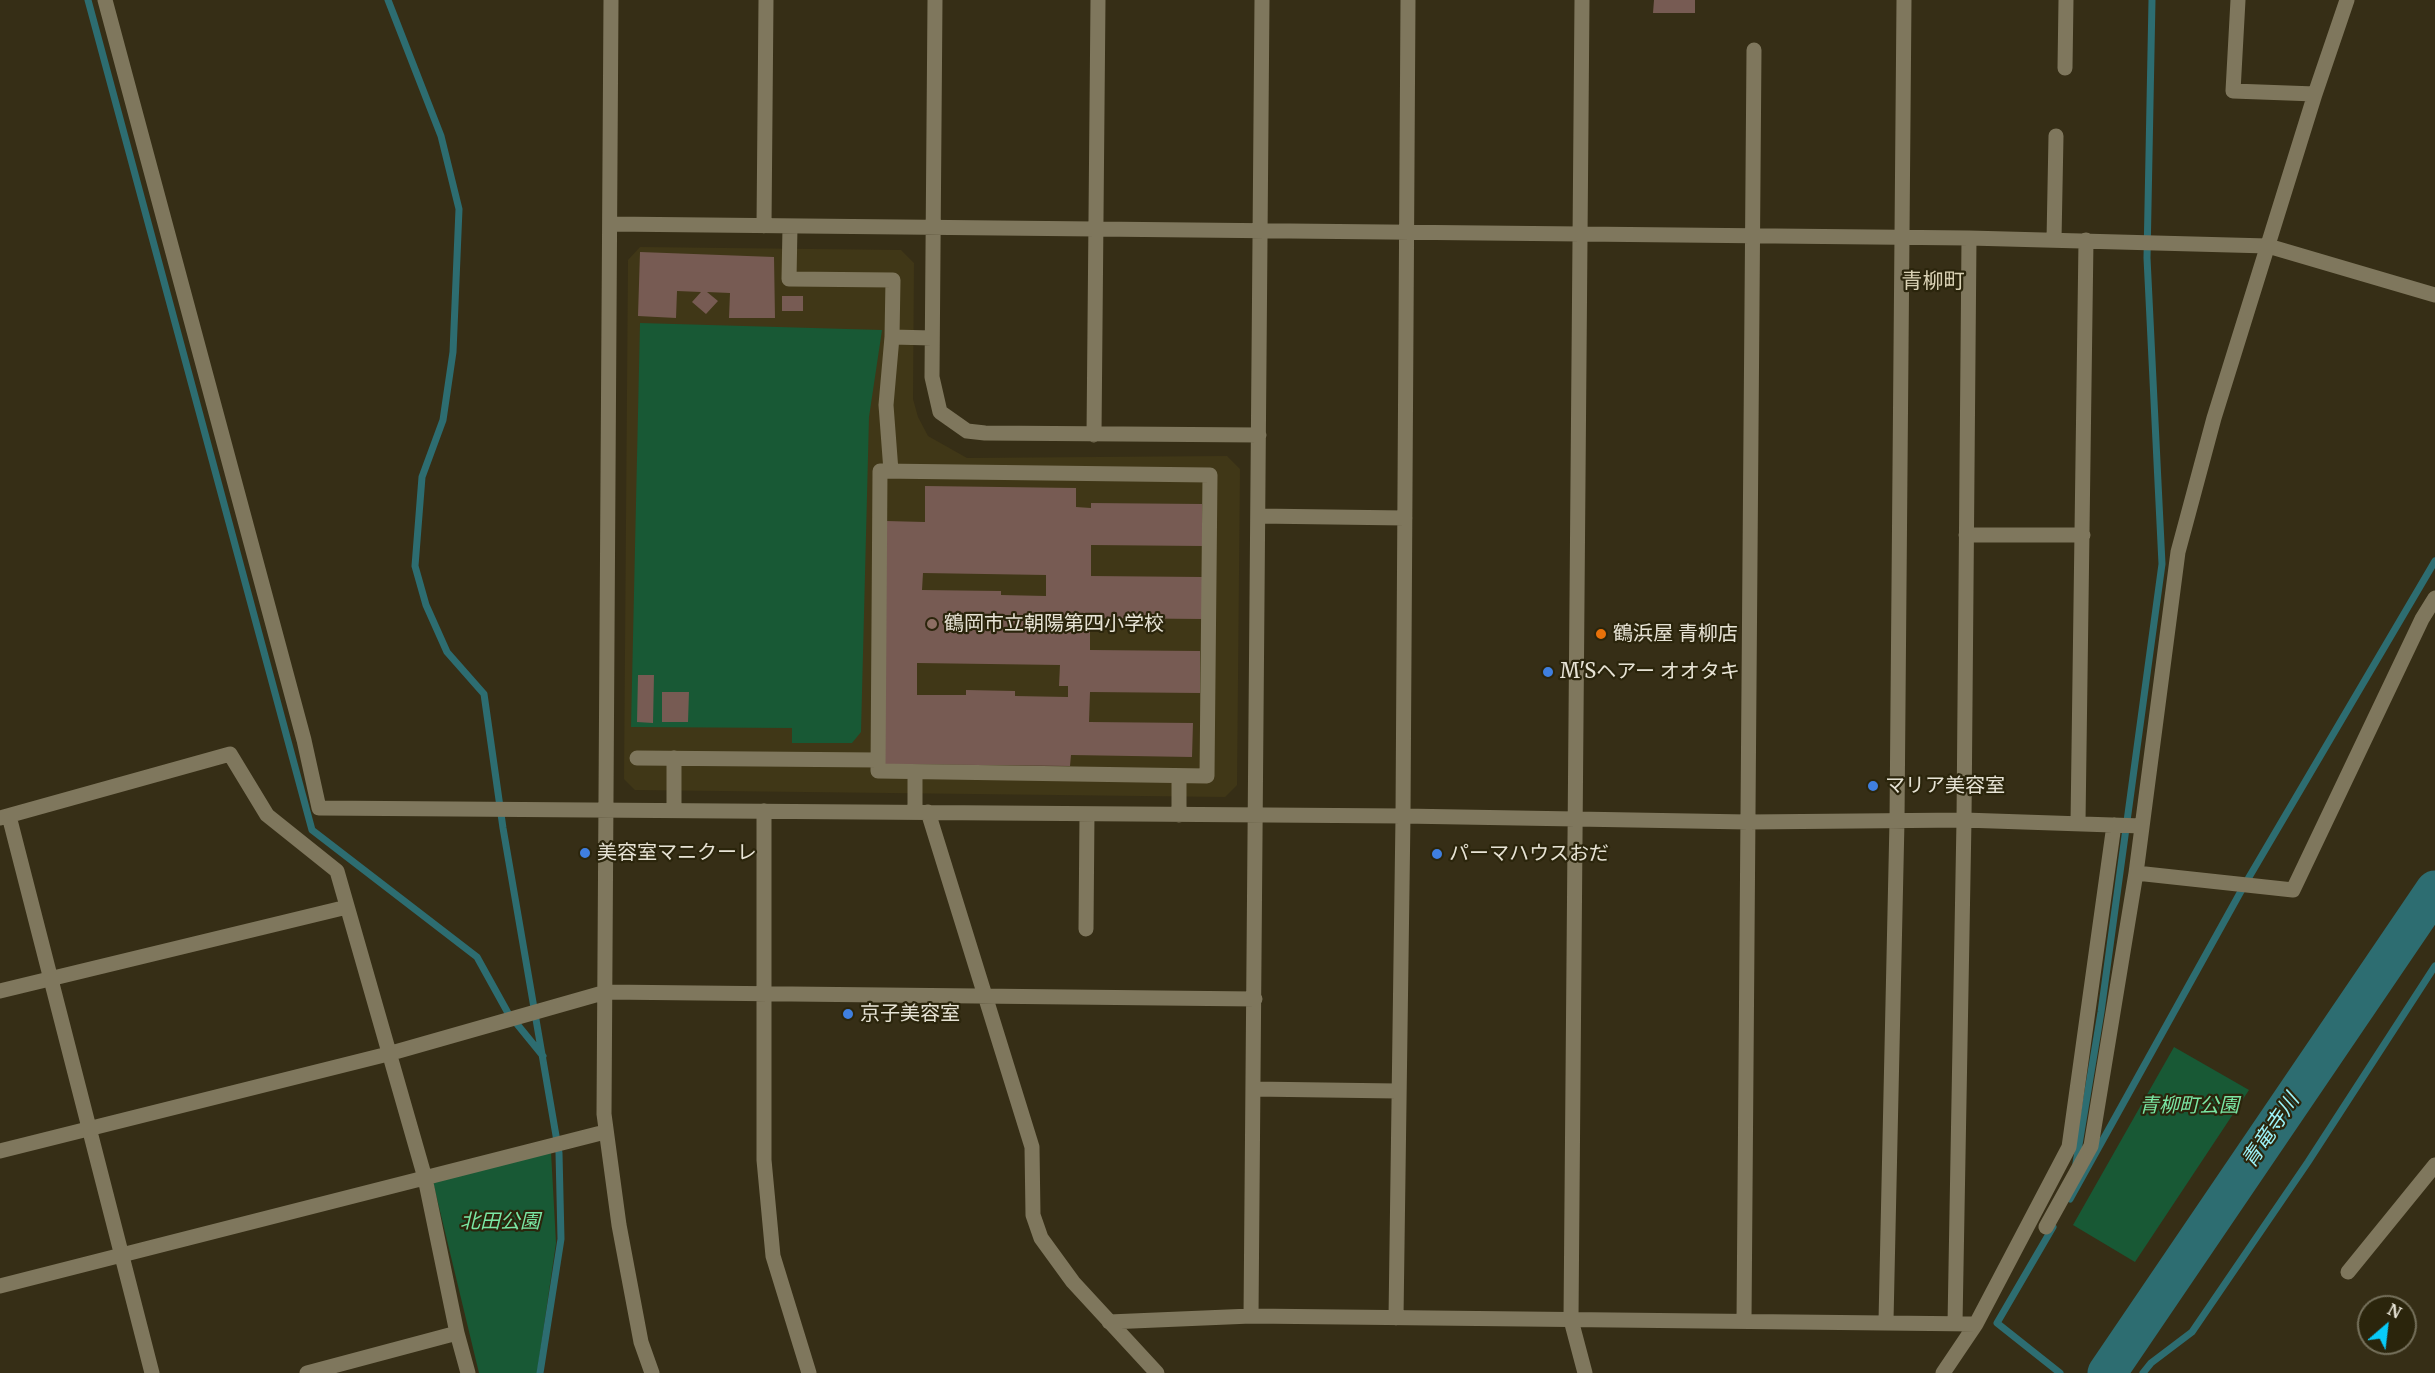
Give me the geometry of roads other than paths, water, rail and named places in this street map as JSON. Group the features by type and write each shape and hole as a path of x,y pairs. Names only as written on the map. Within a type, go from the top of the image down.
{"street":[{"path":"105,0 304,740 319,808 1403,816 1748,822 1964,820 2142,826"},
{"path":"611,0 605,1132 641,1342 652,1373"},
{"path":"764,226 766,0"},
{"path":"935,0 932,338 934,394 940,412 967,431 985,433 1259,435"},
{"path":"1094,435 1098,0"},
{"path":"1251,1316 1262,0"},
{"path":"1396,1318 1397,1091 1403,816 1408,0"},
{"path":"1582,0 1571,1320 1585,1373"},
{"path":"1886,1321 1897,821 1904,0"},
{"path":"2065,68 2066,0"},
{"path":"2238,0 2233,91 2315,94"},
{"path":"2046,1227 2091,1146 2136,873 2178,552 2214,418 2315,94 2347,0"},
{"path":"1744,1321 1754,50"},
{"path":"2054,240 2056,136"},
{"path":"610,224 1969,238 2268,246 2435,295"},
{"path":"790,227 789,279 892,280 892,337 886,405 891,471"},
{"path":"1955,1324 1964,820 1969,238"},
{"path":"2078,823 2086,240"},
{"path":"892,337 932,338"},
{"path":"880,471 1210,475 1207,776 878,771 878,760 880,471"},
{"path":"1258,516 1405,518"},
{"path":"1966,535 2083,535"},
{"path":"2136,873 2294,891 2422,619 2435,598"},
{"path":"152,1373 51,977 5,817 230,754 267,815 337,871 387,1054 425,1178 457,1333 468,1373"},
{"path":"638,758 878,760"},
{"path":"674,758 674,810"},
{"path":"915,772 921,812 987,998 1032,1147 1033,1215 1041,1238 1073,1282 1157,1373"},
{"path":"1179,776 1179,815"},
{"path":"764,811 764,1160 772,1256 809,1373"},
{"path":"1086,929 1087,814"},
{"path":"1943,1373 1976,1324 2068,1147 2114,825"},
{"path":"0,991 347,907"},
{"path":"0,1151 387,1054 606,992 987,998 1255,999"},
{"path":"1253,1089 1397,1091"},
{"path":"0,1286 121,1253 605,1132"},
{"path":"2348,1272 2435,1165"},
{"path":"1108,1322 1251,1316 1886,1321 1976,1324"},
{"path":"307,1373 457,1333"}],"waterway":[{"path":"88,0 312,830 477,957 508,1013 543,1056"},
{"path":"388,0 441,136 459,209 453,352 443,420 422,477 415,566 426,605 447,652 484,694 503,828 559,1153 561,1239 540,1373"},
{"path":"2076,1163 2101,1012 2162,564 2147,258 2152,0"},
{"path":"2070,1199 2245,884 2435,561"},
{"name":"青竜寺川","path":"2107,1373 2435,890"},
{"path":"2143,1373 2151,1363 2192,1332 2308,1162 2435,966"},
{"path":"2053,1227 1997,1323 2060,1373"}],"place":[{"name":"鶴岡市立朝陽第四小学校","path":"932,624"},
{"name":"鶴浜屋 青柳店","path":"1601,634"},
{"name":"M'Sヘアー オオタキ","path":"1548,672"},
{"name":"マリア美容室","path":"1873,786"},
{"name":"美容室マニクーレ","path":"585,853"},
{"name":"パーマハウスおだ","path":"1437,854"},
{"name":"京子美容室","path":"848,1014"}],"district":[{"name":"青柳町","path":"1933,282"}],"park label":[{"name":"青柳町公園","path":"2189,1106"},
{"name":"北田公園","path":"500,1222"}]}
